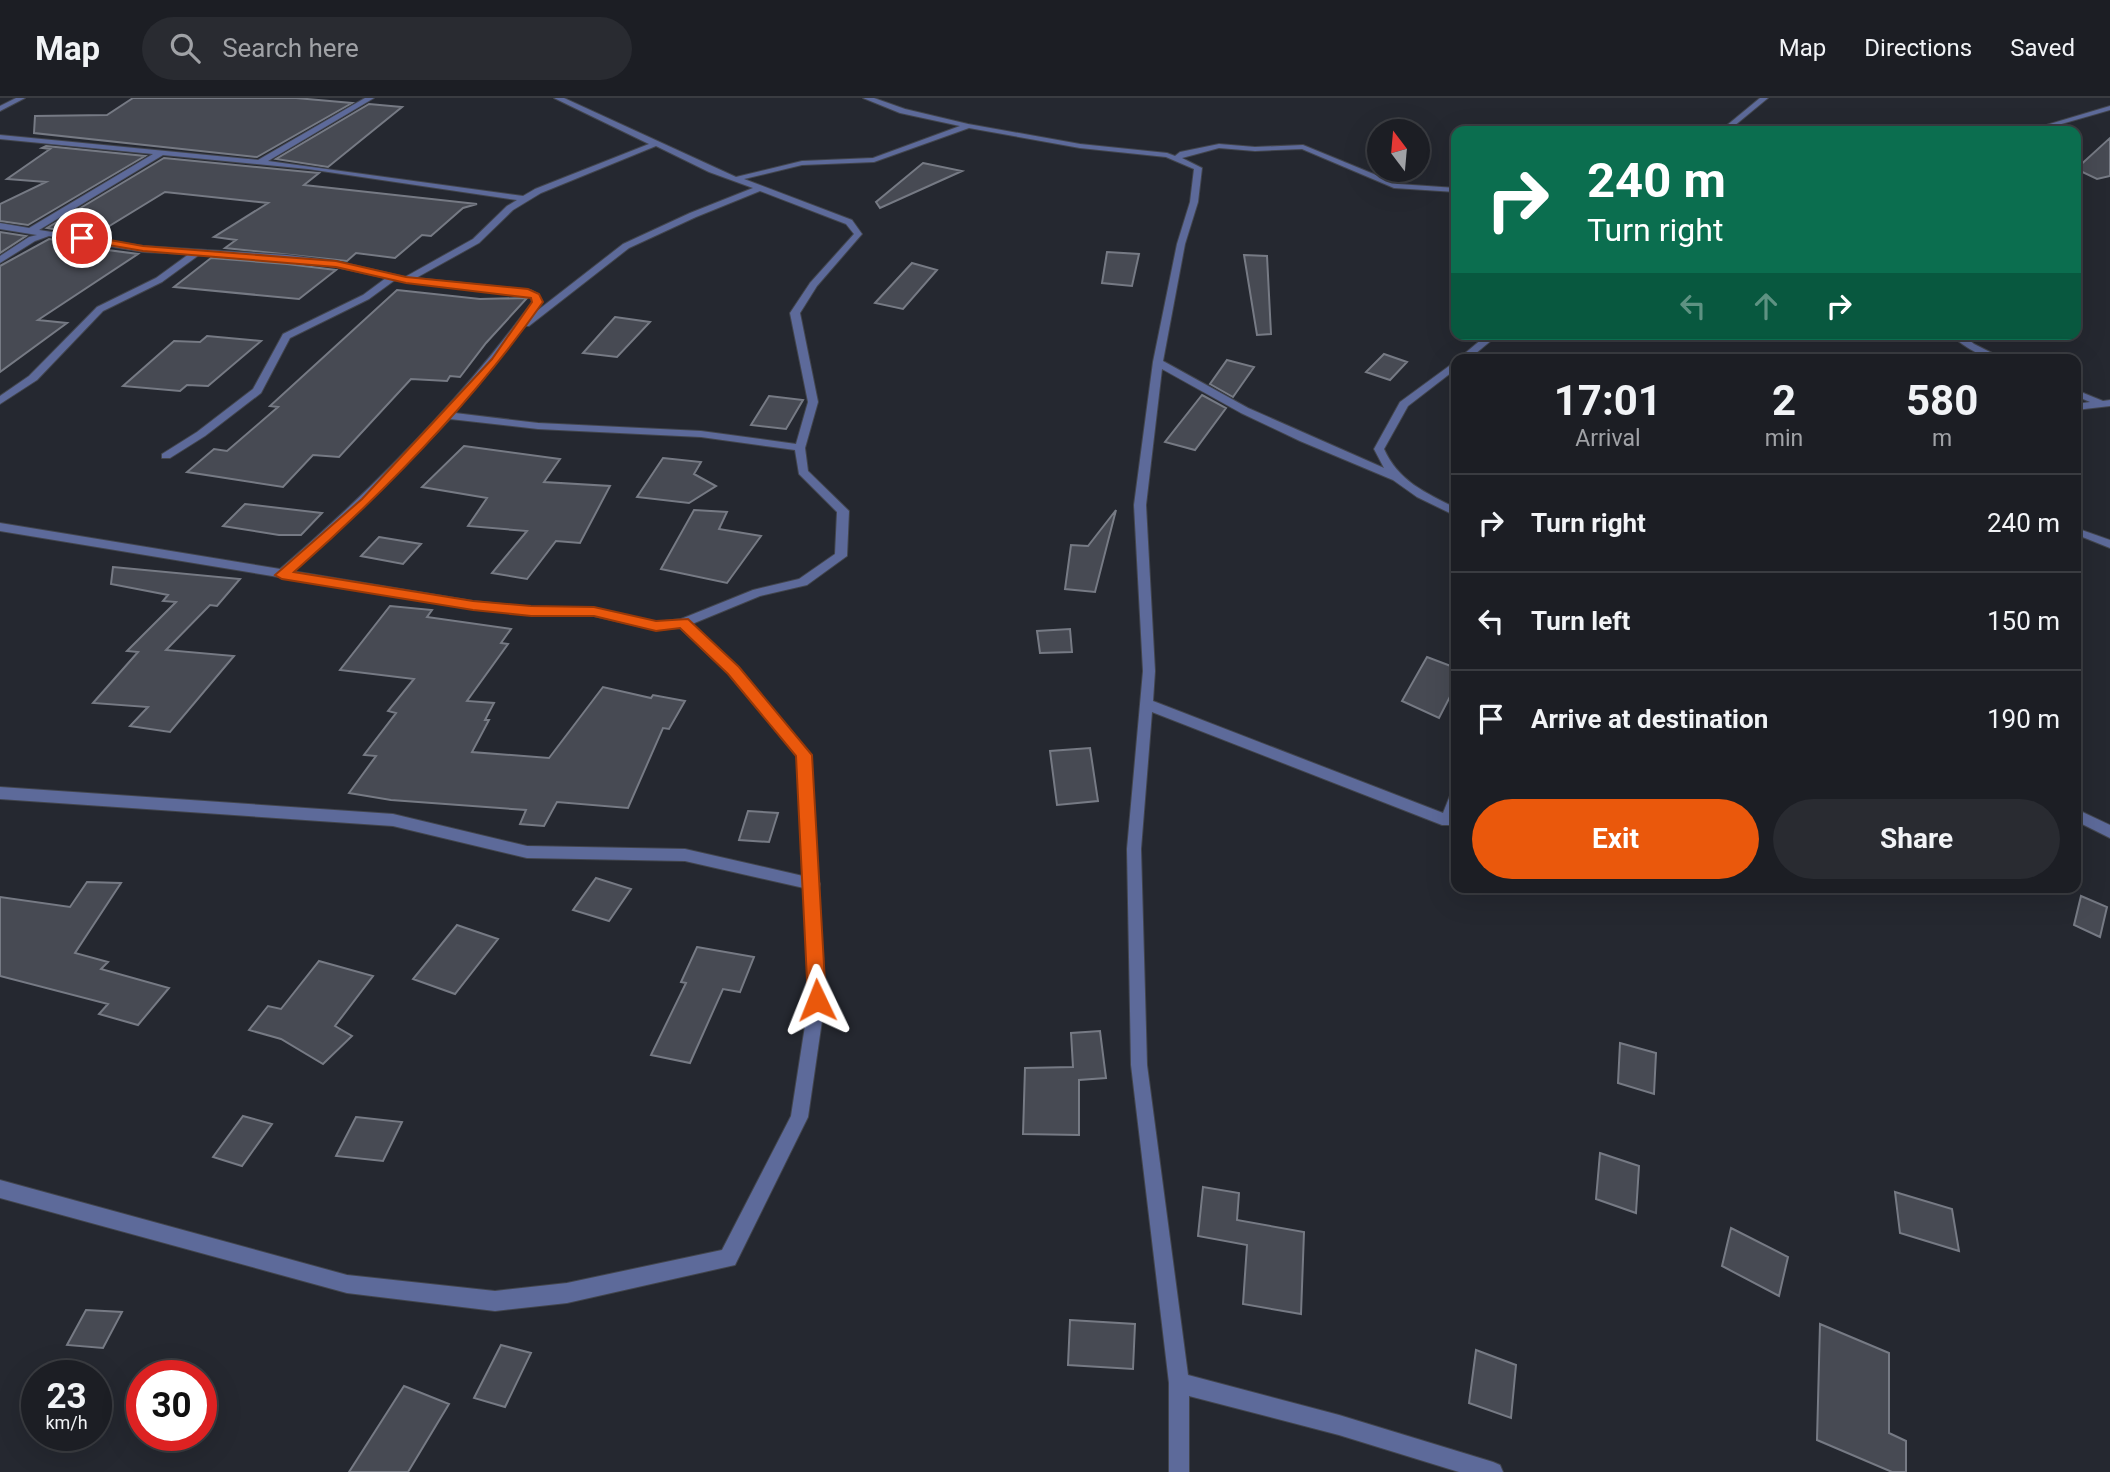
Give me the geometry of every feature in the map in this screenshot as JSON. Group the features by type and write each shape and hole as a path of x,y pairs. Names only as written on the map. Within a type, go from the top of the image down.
{"street":[{"path":"0,108 21,98"},
{"path":"260,162 370,98"},
{"path":"0,527 473,606 531,611 594,612 656,626 683,622 757,593 803,582 841,556 843,511 803,472 800,448 813,402 795,313 813,285 858,234 849,222 736,179 558,98"},
{"path":"867,98 903,111 968,126 1176,159 1198,168 1194,202 1181,244 1158,362 1140,505 1149,671 1135,849 1139,1065 1179,1383 1179,1472"},
{"path":"1730,126 1764,98"},
{"path":"2047,126 2110,108"},
{"path":"736,179 802,163 874,160 968,126"},
{"path":"0,137 260,162 525,199"},
{"path":"406,280 476,241 492,223 525,199 584,171 655,144"},
{"path":"1176,159 1183,153 1219,146 1255,149 1303,147 1398,186 1451,190"},
{"path":"32,230 161,153"},
{"path":"517,331 626,246 761,188"},
{"path":"0,226 195,254 336,264 406,280 528,292 536,296 537,302 496,361 366,501 282,575"},
{"path":"0,260 32,239 48,234"},
{"path":"0,401 33,378 100,309 159,280 195,254"},
{"path":"166,456 257,391 286,336 366,297 393,276"},
{"path":"1469,354 1487,340"},
{"path":"1963,340 1988,354"},
{"path":"1158,362 1196,386 1302,440 1395,477"},
{"path":"1451,368 1404,404 1379,449 1383,463 1395,477 1414,491 1451,510"},
{"path":"2081,395 2107,404"},
{"path":"2081,407 2107,404"},
{"path":"446,415 538,426 701,434 800,448"},
{"path":"2081,534 2110,544"},
{"path":"0,1189 347,1284 495,1301 567,1293 728,1258 799,1117 817,1000 813,884 804,755 734,671 683,622"},
{"path":"1146,704 1447,821 1451,810"},
{"path":"0,793 393,820 527,852 685,855 813,884"},
{"path":"2081,818 2110,832"},
{"path":"1179,1383 1339,1424 1493,1472"}],"building":[{"path":"133,98 296,98 352,103 257,157 34,133 35,116 107,115"},
{"path":"369,104 402,107 328,167 276,159"},
{"path":"2110,138 2110,176 2097,179 2081,171 2081,164"},
{"path":"46,146 145,156 28,225 0,221 0,204 46,182 7,179 50,149 42,148"},
{"path":"164,158 319,173 304,185 477,204 463,208 431,236 422,235 395,258 356,253 347,261 225,248 236,240 214,237 268,203 165,192 93,236 47,228"},
{"path":"923,163 962,171 880,208 876,202"},
{"path":"0,232 26,236 0,253"},
{"path":"49,239 80,244 77,246 138,254 38,320 67,323 0,372 0,266"},
{"path":"1107,252 1139,254 1132,286 1102,283"},
{"path":"1244,255 1267,256 1271,334 1257,335"},
{"path":"211,258 336,270 299,299 174,287"},
{"path":"912,263 937,270 903,309 875,303"},
{"path":"397,290 480,299 527,298 486,343 460,377 450,376 447,381 411,379 339,457 313,455 283,487 187,472 214,449 227,451 278,407 270,406"},
{"path":"615,317 650,322 617,357 583,353"},
{"path":"207,336 261,341 208,386 187,385 180,391 123,386 174,341 200,342"},
{"path":"1384,354 1407,362 1390,380 1366,372"},
{"path":"1227,360 1254,367 1233,397 1210,384"},
{"path":"1202,395 1226,408 1195,450 1165,442"},
{"path":"769,396 803,400 786,429 751,425"},
{"path":"464,446 560,459 544,482 610,486 580,543 556,541 527,579 492,573 527,531 468,526 487,498 422,487"},
{"path":"663,458 701,462 694,474 716,486 689,503 637,497"},
{"path":"245,504 322,513 301,535 279,535 223,526"},
{"path":"694,510 727,512 719,529 761,536 727,583 661,569"},
{"path":"1116,510 1095,592 1065,589 1071,545 1088,546"},
{"path":"379,537 421,544 403,564 361,556"},
{"path":"113,567 240,579 217,606 210,605 166,650 234,656 170,732 130,726 148,707 93,703 138,652 127,651 176,602 163,601 168,595 111,584"},
{"path":"390,606 432,610 427,617 511,629 501,643 508,644 467,701 494,703 485,720 489,720 472,752 549,758 603,687 651,698 653,695 685,701 669,729 663,728 628,808 557,802 544,826 520,824 526,810 391,800 349,793 376,756 364,755 396,713 388,711 414,679 340,670"},
{"path":"1070,629 1072,652 1040,653 1037,631"},
{"path":"1427,657 1451,666 1451,695 1439,718 1402,701"},
{"path":"1090,748 1098,801 1057,805 1050,751"},
{"path":"748,811 778,813 769,842 739,840"},
{"path":"596,878 631,889 609,921 573,910"},
{"path":"87,882 121,883 75,953 108,962 101,969 169,988 138,1025 99,1014 108,1004 0,976 0,897 70,907"},
{"path":"2081,896 2107,907 2100,937 2074,925"},
{"path":"457,925 498,939 455,994 413,979"},
{"path":"697,947 754,957 740,992 723,989 690,1063 651,1055 686,983 681,982"},
{"path":"319,961 373,976 335,1026 352,1036 323,1064 281,1039 249,1030 268,1006 281,1009"},
{"path":"1100,1031 1106,1078 1079,1080 1079,1135 1023,1134 1025,1068 1073,1067 1071,1033"},
{"path":"1620,1043 1656,1053 1654,1094 1618,1083"},
{"path":"243,1116 272,1124 242,1166 213,1157"},
{"path":"356,1117 402,1122 383,1161 336,1156"},
{"path":"1600,1153 1639,1166 1636,1213 1596,1199"},
{"path":"1203,1187 1239,1193 1237,1220 1304,1232 1301,1314 1243,1304 1247,1245 1198,1236"},
{"path":"1895,1192 1952,1209 1959,1251 1900,1233"},
{"path":"1731,1228 1788,1257 1779,1296 1722,1266"},
{"path":"86,1310 122,1312 103,1348 67,1345"},
{"path":"1070,1320 1135,1324 1133,1369 1068,1365"},
{"path":"1820,1324 1889,1353 1889,1433 1906,1441 1906,1472 1892,1472 1817,1440"},
{"path":"501,1345 531,1353 505,1407 474,1398"},
{"path":"1476,1350 1516,1365 1511,1418 1469,1403"},
{"path":"404,1386 449,1404 408,1472 349,1472"}],"route":[{"path":"82,238 195,254 287,258 336,264 406,280 464,288 528,292 536,296 537,302 496,361 366,501 282,575 473,606 531,611 594,612 656,626 683,622 734,671 804,755 813,884 817,1000"}]}
